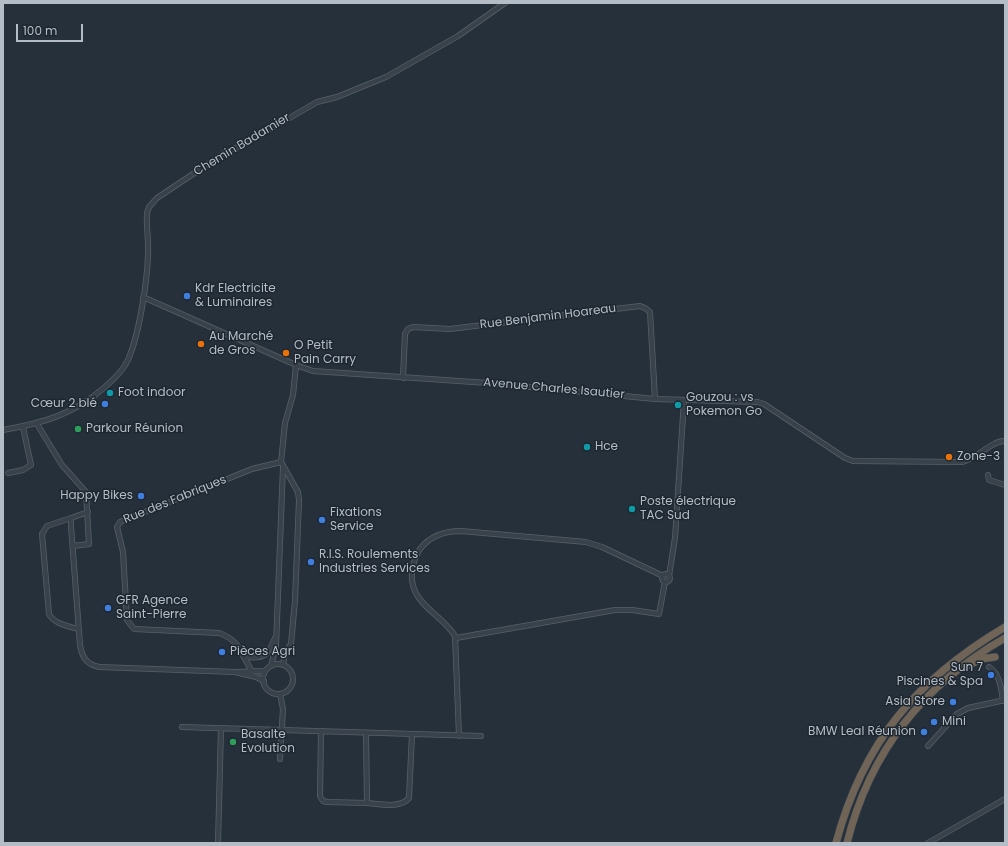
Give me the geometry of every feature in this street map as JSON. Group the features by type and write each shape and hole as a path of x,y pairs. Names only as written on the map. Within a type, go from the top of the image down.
{"highway":[{"path":"836,843 850,800 863,772 874,750 896,718 919,691 946,666 1005,628"},
{"path":"847,843 854,817 868,781 899,731 923,700 939,684 972,658 1005,638"},
{"path":"899,731 927,701 956,674 981,659 995,657"}],"street":[{"name":"Chemin Badamier","path":"3,430 37,424 61,416 95,396 119,374 129,355 143,298 148,256 147,213 149,207 157,198 226,152 243,145 317,102 337,98 386,77 458,36 505,3"},
{"name":"Avenue Charles Isautier","path":"143,298 296,365 317,371 488,383 655,399 758,402 764,404 845,458 853,461 962,462 975,458 996,443 1005,441"},
{"name":"Rue Benjamin Hoareau","path":"403,378 405,334 408,329 413,327 450,329 640,306 650,312 655,399"},
{"path":"271,666 283,665 292,673 293,682 289,690 280,694 274,693 268,690 264,681 266,671 271,666 276,646 282,464 285,423 293,394 296,365"},
{"path":"665,582 669,581 675,538 684,400"},
{"path":"37,424 62,465 86,492 88,512 88,544 73,546"},
{"path":"8,473 23,470 31,465 23,427"},
{"name":"Rue des Fabriques","path":"252,671 247,664 246,657 231,639 220,633 134,629 130,626 127,620 123,552 117,527 120,522 252,469 269,464 282,464"},
{"path":"282,464 298,492 299,500 295,601 291,644 285,652 283,665"},
{"path":"988,475 990,480 1005,485"},
{"path":"78,629 59,623 49,614 42,534 47,526 88,512"},
{"path":"71,518 78,629 81,651 87,662 93,665 236,672 266,671"},
{"path":"459,736 456,638 453,632 421,603 413,586 412,576 414,559 423,545 430,539 444,533 461,531 586,542 602,547 663,576 669,576"},
{"path":"456,638 615,610 632,610 659,614 665,582 663,580 663,576 672,559"},
{"path":"246,657 256,659 262,657 272,644 276,633"},
{"path":"928,746 957,714 968,708 1004,700 998,676 995,671 989,667"},
{"path":"236,672 256,677 264,681"},
{"path":"280,694 283,709 283,730 281,736 280,759"},
{"path":"182,727 481,736"},
{"path":"218,843 221,728"},
{"path":"321,732 320,796 323,801 400,804 405,803 410,798 412,734"},
{"path":"366,733 367,803"},
{"path":"928,843 1005,799"}],"place":[{"name":"Kdr Electricite & Luminaires","path":"187,296"},
{"name":"Au Marché de Gros","path":"201,344"},
{"name":"O Petit Pain Carry","path":"286,353"},
{"name":"Foot indoor","path":"110,393"},
{"name":"Cœur 2 blé","path":"105,404"},
{"name":"Gouzou : vs Pokemon Go","path":"678,405"},
{"name":"Parkour Réunion","path":"78,429"},
{"name":"Hce","path":"587,447"},
{"name":"Zone-3","path":"949,457"},
{"name":"Happy Bikes","path":"141,496"},
{"name":"Poste électrique TAC Sud","path":"632,509"},
{"name":"Fixations Service","path":"322,520"},
{"name":"R.I.S. Roulements Industries Services","path":"311,562"},
{"name":"GFR Agence Saint-Pierre","path":"108,608"},
{"name":"Pièces Agri","path":"222,652"},
{"name":"Sun 7 Piscines & Spa","path":"991,675"},
{"name":"Asia Store","path":"953,702"},
{"name":"Mini","path":"934,722"},
{"name":"BMW Leal Réunion","path":"924,732"},
{"name":"Basalte Evolution","path":"233,742"}]}
